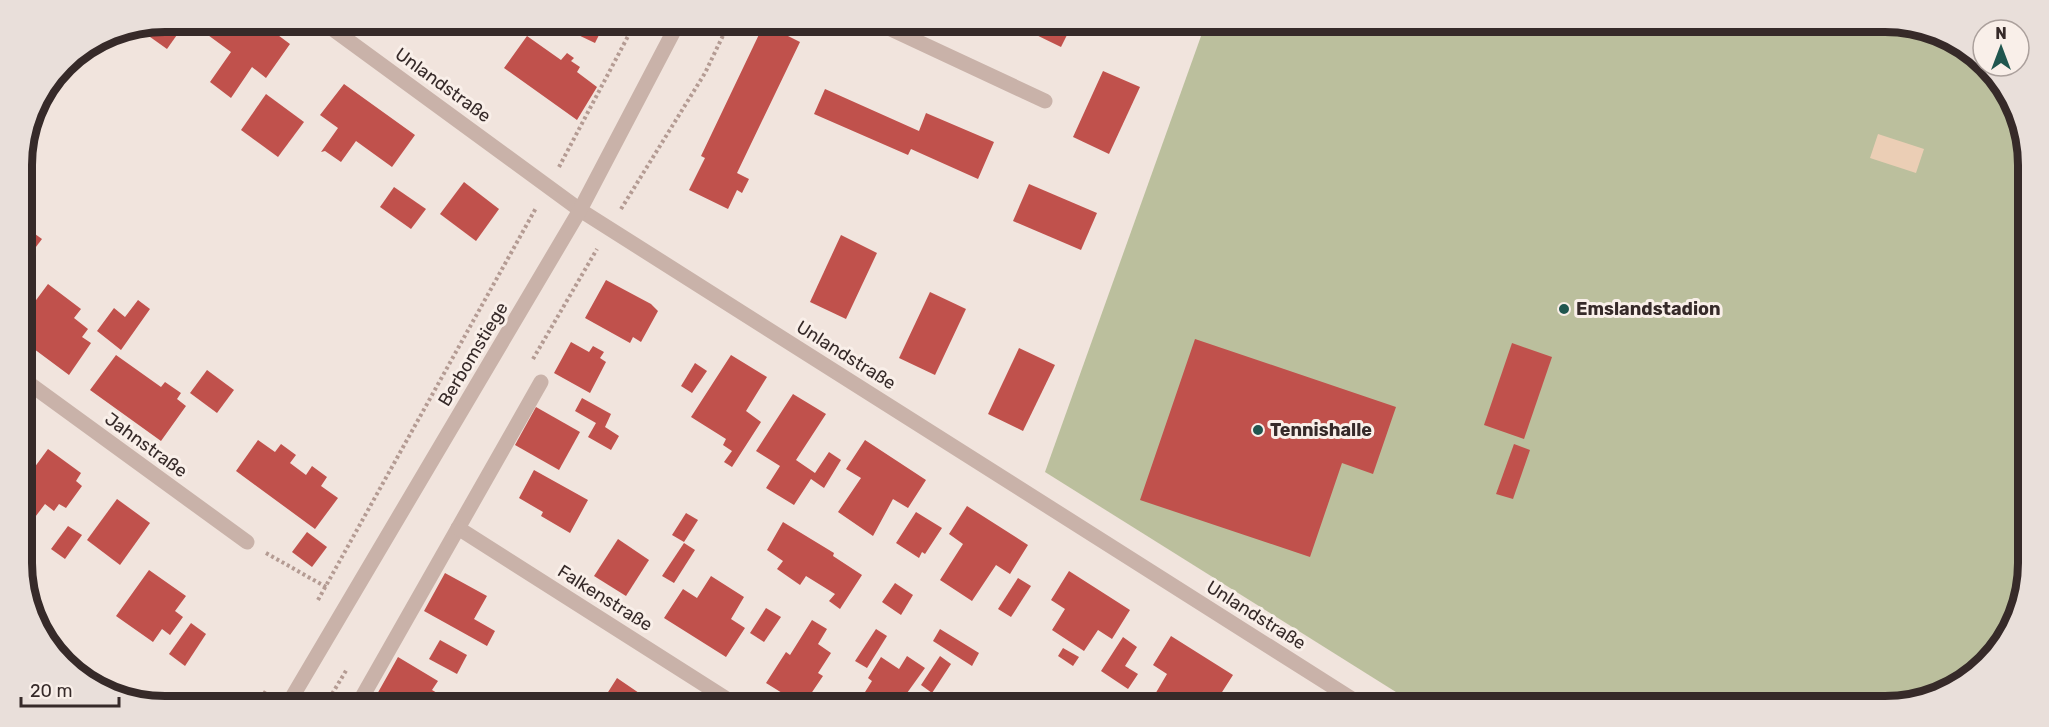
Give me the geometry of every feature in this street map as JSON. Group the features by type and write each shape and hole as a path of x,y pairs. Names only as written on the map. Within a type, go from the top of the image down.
{"street":[{"name":"Unlandstraße","path":"337,32 580,210 1346,695"},
{"name":"Berbomstiege","path":"293,696 580,210 673,32"},
{"path":"897,32 1045,101"},
{"path":"363,696 541,382"},
{"name":"Jahnstraße","path":"32,386 247,542"},
{"name":"Falkenstraße","path":"458,528 722,696"}],"path":[{"path":"314,608 548,186 630,32"},
{"path":"247,542 326,587"},
{"path":"263,696 273,679"}],"green space":[{"name":"Emslandstadion","path":"1202,32 1885,32 1919,36 1951,49 1971,63 1971,78 1986,78 2007,113 2013,130 2018,164 2018,563 2015,589 2004,621 1979,657 1951,678 1936,685 1911,693 1893,695 1401,695 1045,472"}],"sand":[{"path":"1878,134 1924,149 1916,173 1870,158"}],"building":[{"path":"179,32 167,49 145,33"},
{"path":"204,32 274,32 290,44 266,78 252,67 231,98 210,82 231,52"},
{"path":"572,32 600,32 595,43"},
{"path":"760,32 780,32 800,42 737,173 749,179 742,193 737,190 728,209 689,190 705,158 701,156"},
{"path":"1030,32 1068,32 1061,47"},
{"path":"527,36 561,60 567,53 574,58 571,61 580,67 577,72 597,87 577,120 504,68"},
{"path":"1103,71 1140,87 1109,154 1073,137"},
{"path":"344,84 415,135 392,167 356,141 341,162 325,151 321,152 338,128 320,115"},
{"path":"825,89 919,131 926,113 994,142 978,179 911,149 908,155 814,114"},
{"path":"266,94 304,122 278,157 241,130"},
{"path":"464,182 499,209 476,241 440,214"},
{"path":"1029,184 1097,213 1081,250 1013,221"},
{"path":"394,187 426,209 411,229 380,207"},
{"path":"32,232 42,239 32,252"},
{"path":"841,235 877,253 846,319 810,302"},
{"path":"606,280 651,304 658,311 641,342 633,337 630,343 585,318"},
{"path":"48,284 81,309 74,318 88,329 82,337 91,343 69,375 32,347 32,306"},
{"path":"930,292 966,309 935,375 899,358"},
{"path":"138,300 150,309 121,350 97,331 114,308 125,317"},
{"name":"Tennishalle","path":"1195,339 1396,407 1373,474 1342,463 1310,557 1140,500"},
{"path":"571,342 589,352 593,346 604,352 600,358 606,362 590,393 554,373"},
{"path":"1512,343 1552,357 1524,439 1484,425"},
{"path":"1019,348 1055,365 1023,431 988,414"},
{"path":"116,355 161,387 165,382 181,393 177,399 186,406 161,441 90,390"},
{"path":"731,355 767,377 746,411 761,422 732,467 724,462 732,451 723,445 726,439 691,417"},
{"path":"695,363 707,371 692,393 681,386"},
{"path":"207,370 234,390 217,413 190,393"},
{"path":"793,394 826,414 796,460 815,473 829,452 841,460 824,488 811,479 794,505 766,488 780,466 756,451"},
{"path":"582,398 611,414 605,427 619,436 611,450 588,437 596,423 575,411"},
{"path":"536,407 580,432 559,470 515,445"},
{"path":"258,440 275,452 281,444 296,455 290,463 306,475 312,466 327,477 321,486 338,498 315,529 236,471"},
{"path":"865,440 926,480 908,508 893,499 873,536 838,512 861,478 846,469"},
{"path":"1514,444 1530,450 1513,499 1496,494"},
{"path":"48,449 81,473 76,481 82,486 66,508 59,504 54,511 45,504 32,521 32,471"},
{"path":"534,470 588,500 570,533 541,516 543,512 519,498"},
{"path":"117,499 150,523 120,565 87,540"},
{"path":"967,506 1028,545 1010,574 996,565 972,601 940,580 963,544 949,534"},
{"path":"916,512 942,528 925,554 922,552 919,558 896,543"},
{"path":"686,513 698,520 684,542 672,535"},
{"path":"783,522 834,553 833,556 862,575 840,609 829,601 835,594 806,576 800,585 777,569 783,561 767,550"},
{"path":"68,526 82,535 65,559 51,549"},
{"path":"307,532 327,547 312,567 292,552"},
{"path":"618,539 649,560 626,596 594,576"},
{"path":"684,543 695,550 674,583 662,576"},
{"path":"149,570 186,596 175,611 183,617 170,635 162,629 153,642 116,616"},
{"path":"1069,571 1130,610 1112,639 1098,630 1084,651 1052,630 1065,609 1051,600"},
{"path":"445,573 487,596 474,619 495,631 487,646 424,611"},
{"path":"711,576 744,597 731,619 745,628 726,657 664,618 683,589 697,598"},
{"path":"1018,578 1031,586 1011,617 998,609"},
{"path":"895,583 913,595 901,615 882,602"},
{"path":"766,608 781,617 764,642 750,633"},
{"path":"812,620 827,629 818,644 831,653 818,673 823,676 810,696 786,696 766,683 786,652 790,655"},
{"path":"191,623 206,634 185,666 169,654"},
{"path":"876,629 887,636 867,668 855,661"},
{"path":"940,629 979,653 972,666 933,641"},
{"path":"1171,636 1233,675 1220,695 1154,695 1167,674 1153,665"},
{"path":"1123,637 1137,647 1125,666 1138,674 1128,689 1101,671"},
{"path":"440,640 467,655 457,674 429,659"},
{"path":"1063,648 1079,657 1073,666 1058,656"},
{"path":"907,656 925,668 905,696 863,696 872,681 868,678 881,657 899,669"},
{"path":"940,656 951,664 932,693 921,685"},
{"path":"398,657 438,681 432,690 442,696 376,696"},
{"path":"617,678 643,696 606,696"}],"place":[{"name":"Emslandstadion","path":"1564,309"},
{"name":"Tennishalle","path":"1258,430"}]}
